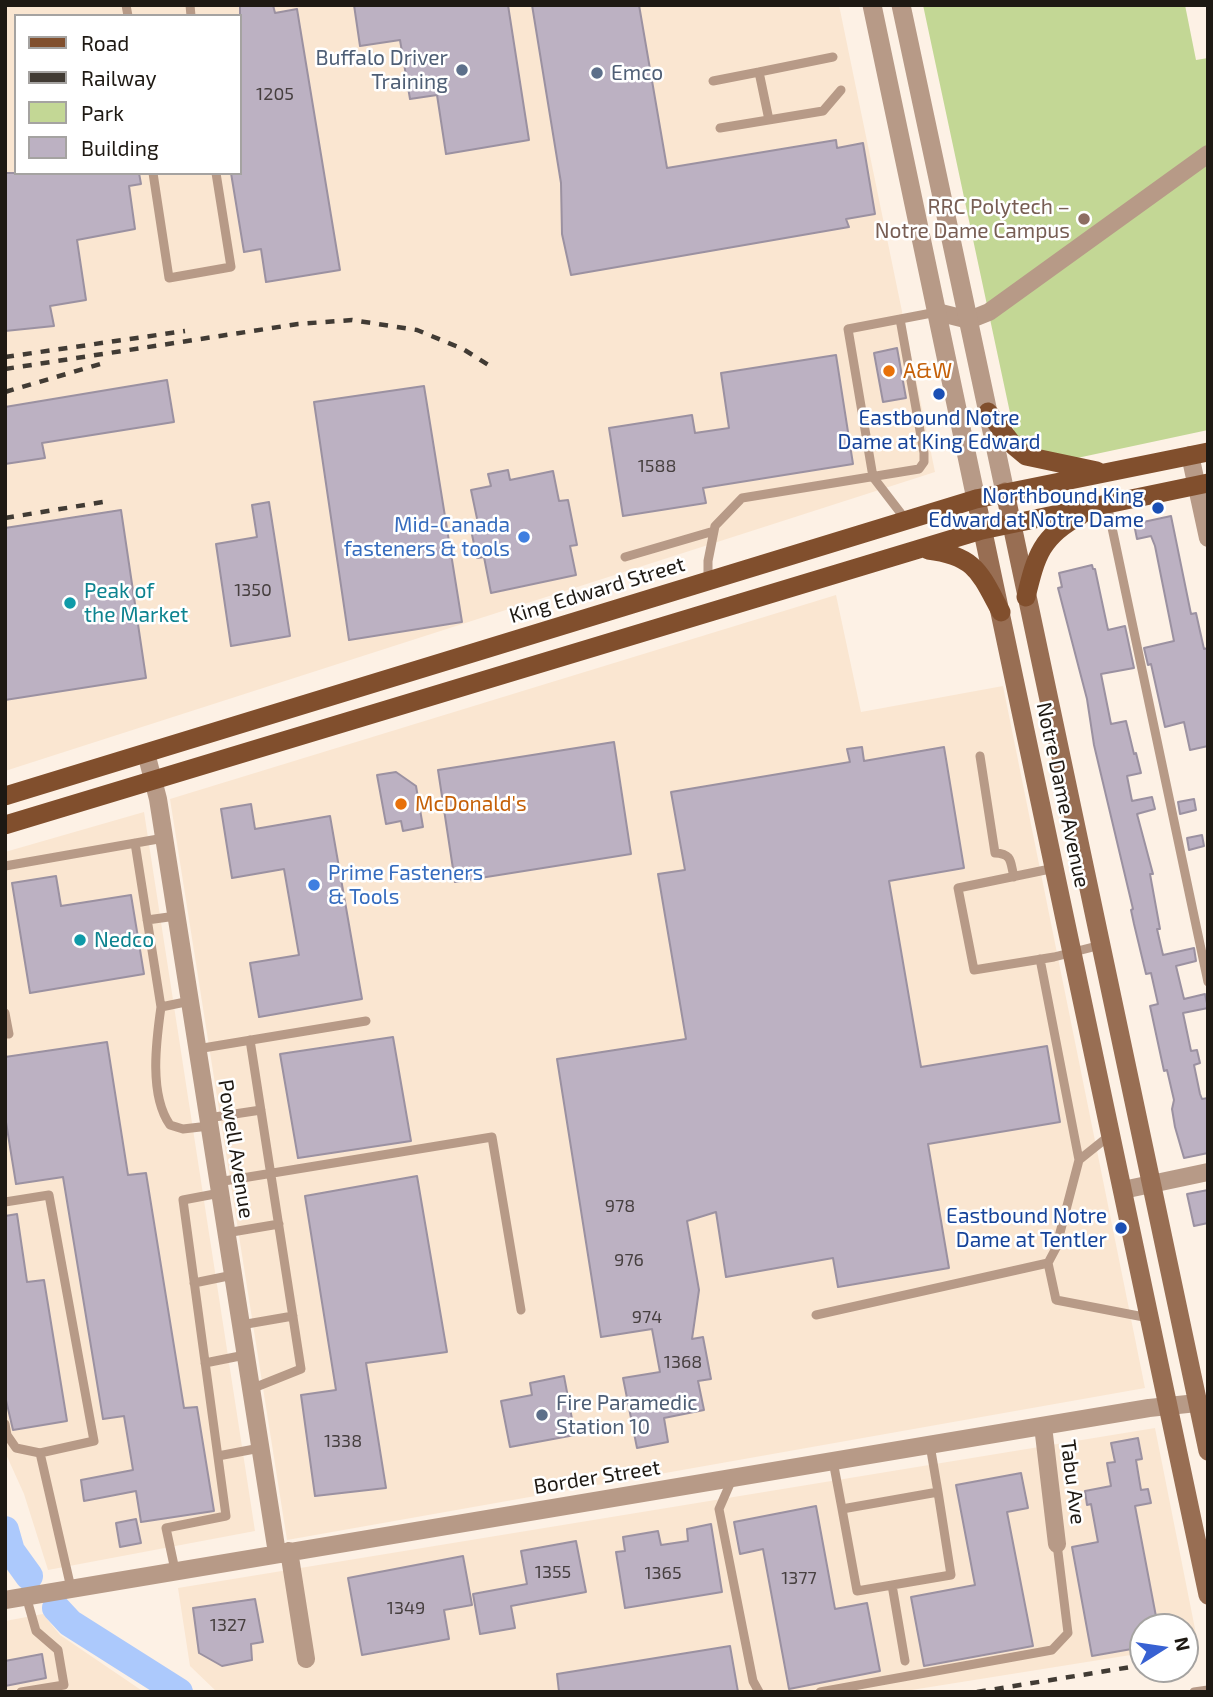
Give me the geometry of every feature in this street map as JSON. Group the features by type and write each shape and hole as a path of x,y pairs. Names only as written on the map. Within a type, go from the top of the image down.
{"main road":[{"path":"988,412 1014,446 1026,456 1105,473"},
{"name":"King Edward Street","path":"5,796 976,499 1199,454"},
{"path":"5,825 982,530 1202,484"},
{"name":"Notre Dame Avenue","path":"1005,492 1208,1451"},
{"name":"Notre Dame Avenue","path":"976,499 1208,1595"},
{"path":"1026,597 1035,562 1052,532 1103,505"},
{"path":"920,549 951,553 965,560 982,576 1001,612"},
{"path":"332,695 341,724"}],"street":[{"name":"Notre Dame Avenue","path":"872,5 976,499"},
{"name":"Notre Dame Avenue","path":"901,5 1005,492"},
{"path":"889,85 917,80"},
{"path":"937,312 969,320 989,312 1208,154"},
{"path":"1199,454 1208,538"},
{"name":"Powell Avenue","path":"146,753 154,780 164,838 260,1448 306,1659"},
{"path":"1123,1190 1208,1172"},
{"name":"Border Street","path":"5,1600 1167,1405 1198,1403"},
{"name":"Tabu Ave","path":"1043,1426 1058,1544"}],"lane":[{"path":"713,81 834,57"},
{"path":"760,72 769,120"},
{"path":"720,128 822,111 841,90"},
{"path":"153,175 169,278 231,267 216,175"},
{"path":"906,520 873,477 848,329 937,312"},
{"path":"708,580 708,561 715,526 741,498 919,469 924,462 900,319"},
{"path":"1103,505 1208,982"},
{"path":"625,558 714,531"},
{"path":"980,756 995,853 1009,857 1014,877"},
{"path":"5,866 164,838"},
{"path":"135,843 161,1007 154,1054 162,1114 170,1125 183,1129 261,1110"},
{"path":"1055,868 958,888 974,970 1101,945"},
{"path":"147,920 176,916"},
{"path":"1040,959 1079,1160 1055,1248 1048,1263 1056,1300 1149,1318"},
{"path":"161,1007 190,1002"},
{"path":"5,1013 9,1034 5,1034"},
{"path":"197,1049 366,1021"},
{"path":"250,1040 301,1369 251,1389"},
{"path":"1079,1160 1111,1134"},
{"path":"175,1570 166,1528 226,1516 183,1200 271,1173 492,1137 521,1310"},
{"path":"5,1202 49,1195 94,1441 40,1453 16,1448 7,1435 5,1424"},
{"path":"226,1233 279,1224"},
{"path":"816,1315 1048,1263"},
{"path":"194,1283 233,1275"},
{"path":"241,1325 293,1316"},
{"path":"205,1363 246,1355"},
{"path":"834,1461 857,1591 892,1586 951,1575 930,1445"},
{"path":"218,1456 260,1448"},
{"path":"40,1453 71,1588"},
{"path":"733,1477 719,1509 753,1681 759,1692"},
{"path":"842,1508 938,1492"},
{"path":"820,1692 1052,1650 1068,1633 1058,1544"},
{"path":"892,1586 905,1661"},
{"path":"21,1692 64,1685 58,1650 36,1631 26,1596"}],"shaded area":[{"path":"5,5 839,5 935,472 5,771"},
{"path":"836,595 861,712 1003,686 1145,1388 287,1540 170,799"},
{"path":"144,812 255,1531 48,1570 24,1494 5,1452 5,852"},
{"path":"1155,1428 1192,1613 1129,1613 1129,1655 899,1692 217,1692 190,1666 178,1588"},
{"path":"43,1614 60,1635 144,1692 5,1692 5,1621"}],"green space":[{"name":"RRC Polytech – Notre Dame Campus","path":"923,5 1185,5 1196,60 1208,58 1208,430 1035,467 1019,455"}],"building":[{"path":"240,5 273,5 275,13 297,9 340,270 266,282 261,249 244,252 231,175 242,175"},
{"name":"Buffalo Driver Training","path":"354,5 508,5 529,140 446,154 437,95 410,99 400,40 360,46"},
{"name":"Emco","path":"532,5 639,5 667,168 836,140 837,148 863,143 875,214 846,219 849,227 571,275 562,234 561,183"},
{"path":"5,173 139,175 141,184 129,186 135,229 77,240 86,300 50,306 54,326 5,331"},
{"name":"A&W","path":"897,348 906,398 883,402 874,353"},
{"path":"836,355 853,464 703,488 706,503 623,516 609,428 692,415 695,433 729,428 721,373"},
{"path":"167,380 174,422 42,443 45,458 5,464 5,407"},
{"path":"424,386 462,622 349,640 314,402"},
{"name":"Mid-Canada fasteners & tools","path":"508,470 510,480 553,471 559,501 568,500 577,545 570,546 576,575 491,593 484,557 477,558 471,530 479,528 471,490 491,486 488,474"},
{"path":"269,502 290,636 231,646 216,544 257,537 252,505"},
{"name":"Peak of the Market","path":"121,510 146,678 5,700 5,528"},
{"path":"1171,516 1191,614 1196,613 1204,649 1208,648 1208,746 1190,750 1184,722 1165,727 1151,664 1148,665 1144,648 1174,641 1155,546 1151,536 1137,539 1134,524"},
{"path":"1092,565 1108,630 1125,626 1134,668 1101,674 1111,724 1126,721 1141,773 1127,776 1132,801 1152,797 1155,809 1137,814 1153,874 1150,874 1163,955 1194,948 1196,961 1176,966 1184,999 1205,994 1208,1008 1183,1013 1191,1051 1197,1050 1200,1063 1194,1065 1200,1094 1202,1099 1208,1098 1208,1153 1184,1158 1175,1127 1172,1109 1174,1100 1167,1070 1164,1071 1150,1006 1158,1004 1151,973 1146,974 1094,745 1087,699 1058,588 1062,587 1059,573"},
{"path":"614,742 631,854 455,882 438,770"},
{"path":"862,747 864,761 944,747 964,868 889,881 921,1067 1047,1046 1060,1122 928,1144 949,1268 838,1287 833,1258 726,1277 716,1212 687,1221 699,1290 692,1339 703,1337 711,1379 698,1381 704,1410 664,1418 668,1442 637,1448 623,1378 660,1372 652,1329 601,1337 557,1059 686,1039 658,874 685,870 671,792 850,762 847,749"},
{"name":"McDonald's","path":"396,772 416,786 423,827 403,831 401,821 386,824 377,775"},
{"path":"1194,799 1196,810 1180,814 1178,802"},
{"path":"251,804 255,829 330,816 362,999 259,1017 250,963 299,955 284,869 232,878 221,809"},
{"path":"1202,835 1204,846 1189,850 1187,838"},
{"name":"Nedco","path":"56,876 61,906 131,895 144,974 30,993 12,883"},
{"path":"393,1037 411,1141 298,1158 280,1054"},
{"path":"107,1042 128,1175 146,1173 184,1408 197,1407 214,1511 141,1522 136,1491 84,1501 81,1480 133,1470 124,1416 103,1419 63,1177 16,1184 5,1116 5,1057"},
{"path":"417,1176 447,1352 366,1363 386,1488 315,1496 301,1395 336,1390 305,1196"},
{"path":"1208,1190 1208,1223 1194,1226 1187,1194"},
{"path":"17,1214 27,1282 44,1280 67,1421 13,1430 5,1396 5,1216"},
{"path":"564,1376 575,1435 510,1447 501,1401 532,1395 530,1383"},
{"path":"1138,1438 1142,1459 1136,1460 1141,1490 1148,1489 1151,1503 1135,1506 1155,1613 1129,1613 1129,1649 1092,1656 1072,1547 1098,1542 1091,1504 1087,1505 1085,1491 1111,1486 1107,1463 1115,1462 1111,1443"},
{"path":"1021,1473 1028,1508 1007,1512 1033,1646 924,1666 911,1597 975,1585 956,1485"},
{"path":"816,1506 835,1609 867,1603 880,1671 789,1689 763,1549 740,1554 734,1522"},
{"path":"136,1519 141,1543 120,1547 116,1523"},
{"path":"711,1524 722,1592 625,1608 616,1552 625,1551 623,1537 658,1531 661,1545 688,1541 687,1529"},
{"path":"576,1541 586,1592 511,1606 515,1628 480,1634 473,1594 527,1584 521,1551"},
{"path":"463,1556 472,1605 444,1610 449,1639 362,1655 348,1578"},
{"path":"255,1599 263,1642 251,1644 252,1660 222,1666 199,1653 193,1608"},
{"path":"730,1646 738,1692 559,1692 557,1674"},
{"path":"42,1654 46,1678 5,1686 5,1661"}],"waterway":[{"path":"5,1530 11,1551 29,1576"},
{"path":"56,1608 70,1623 179,1692"}],"railway":[{"path":"5,369 298,324 352,320 417,330 463,349 495,369"},
{"path":"5,357 185,331"},
{"path":"5,392 107,362"},
{"path":"5,518 103,502"},
{"path":"977,1692 1129,1667"}],"place":[{"name":"Buffalo Driver Training","path":"462,70"},
{"name":"Emco","path":"597,73"},
{"name":"RRC Polytech – Notre Dame Campus","path":"1084,219"},
{"name":"A&W","path":"889,371"},
{"name":"Eastbound Notre Dame at King Edward","path":"939,394"},
{"name":"Northbound King Edward at Notre Dame","path":"1158,508"},
{"name":"Mid-Canada fasteners & tools","path":"524,537"},
{"name":"Peak of the Market","path":"70,603"},
{"name":"McDonald's","path":"401,804"},
{"name":"Prime Fasteners & Tools","path":"314,885"},
{"name":"Nedco","path":"80,940"},
{"name":"Eastbound Notre Dame at Tentler","path":"1121,1228"},
{"name":"Fire Paramedic Station 10","path":"542,1415"}]}
